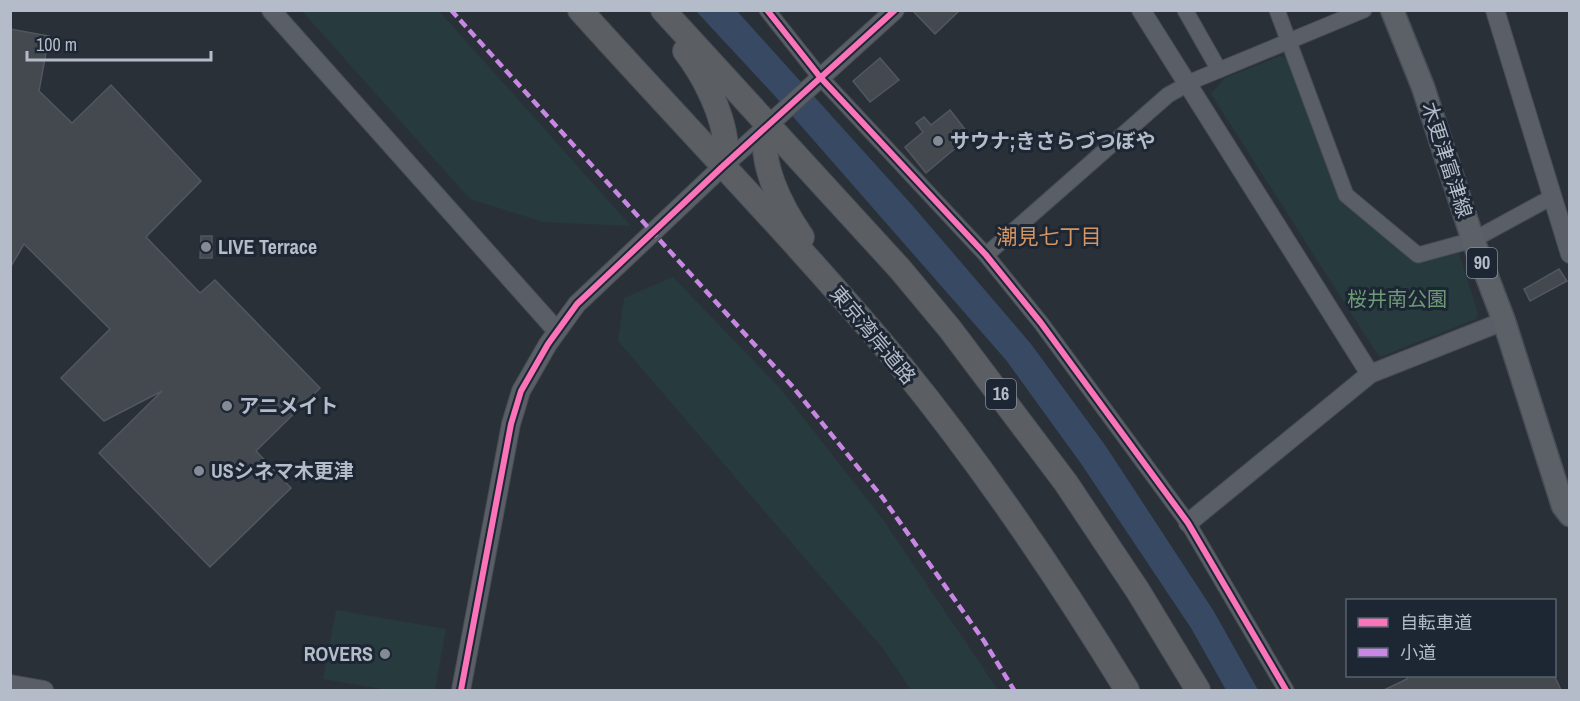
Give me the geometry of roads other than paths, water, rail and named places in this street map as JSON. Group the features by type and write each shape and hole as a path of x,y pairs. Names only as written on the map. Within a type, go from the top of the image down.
{"highway":[{"name":"東京湾岸道路","path":"580,10 873,333 964,447 1040,554 1127,690"},
{"path":"654,10 694,64 715,104 727,151 722,167"},
{"name":"16","path":"663,10 900,269 1012,408 1066,483 1138,591 1198,690"},
{"path":"768,125 764,137 768,168 787,214 873,333"}],"main road":[{"name":"木更津富津線","path":"1392,10 1424,87 1473,240 1504,321 1563,506 1569,515"}],"street":[{"path":"271,10 556,331"},
{"path":"767,10 820,77 986,255 1041,323 1188,523 1286,690"},
{"path":"461,690 511,424 520,391 556,331 577,304 722,167 895,10"},
{"path":"1141,10 1370,374"},
{"path":"1185,10 1219,70"},
{"path":"1277,10 1346,195 1418,255 1473,240 1552,197"},
{"path":"986,255 1168,95 1219,70 1364,10"},
{"path":"1495,10 1569,254"},
{"path":"1188,523 1370,374 1504,321"},
{"path":"10,684 44,690"}],"water":[{"path":"696,11 737,11 912,205 1031,344 1105,445 1213,610 1258,690 1226,690 1191,628 1082,465 1006,360 774,95"}],"place":[{"name":"サウナ;きさらづつぼや","path":"938,141"},
{"name":"LIVE Terrace","path":"206,247"},
{"name":"アニメイト","path":"227,406"},
{"name":"USシネマ木更津","path":"199,471"},
{"name":"ROVERS","path":"385,654"}],"district":[{"name":"潮見七丁目","path":"1049,237"}],"park label":[{"name":"桜井南公園","path":"1397,299"}]}
